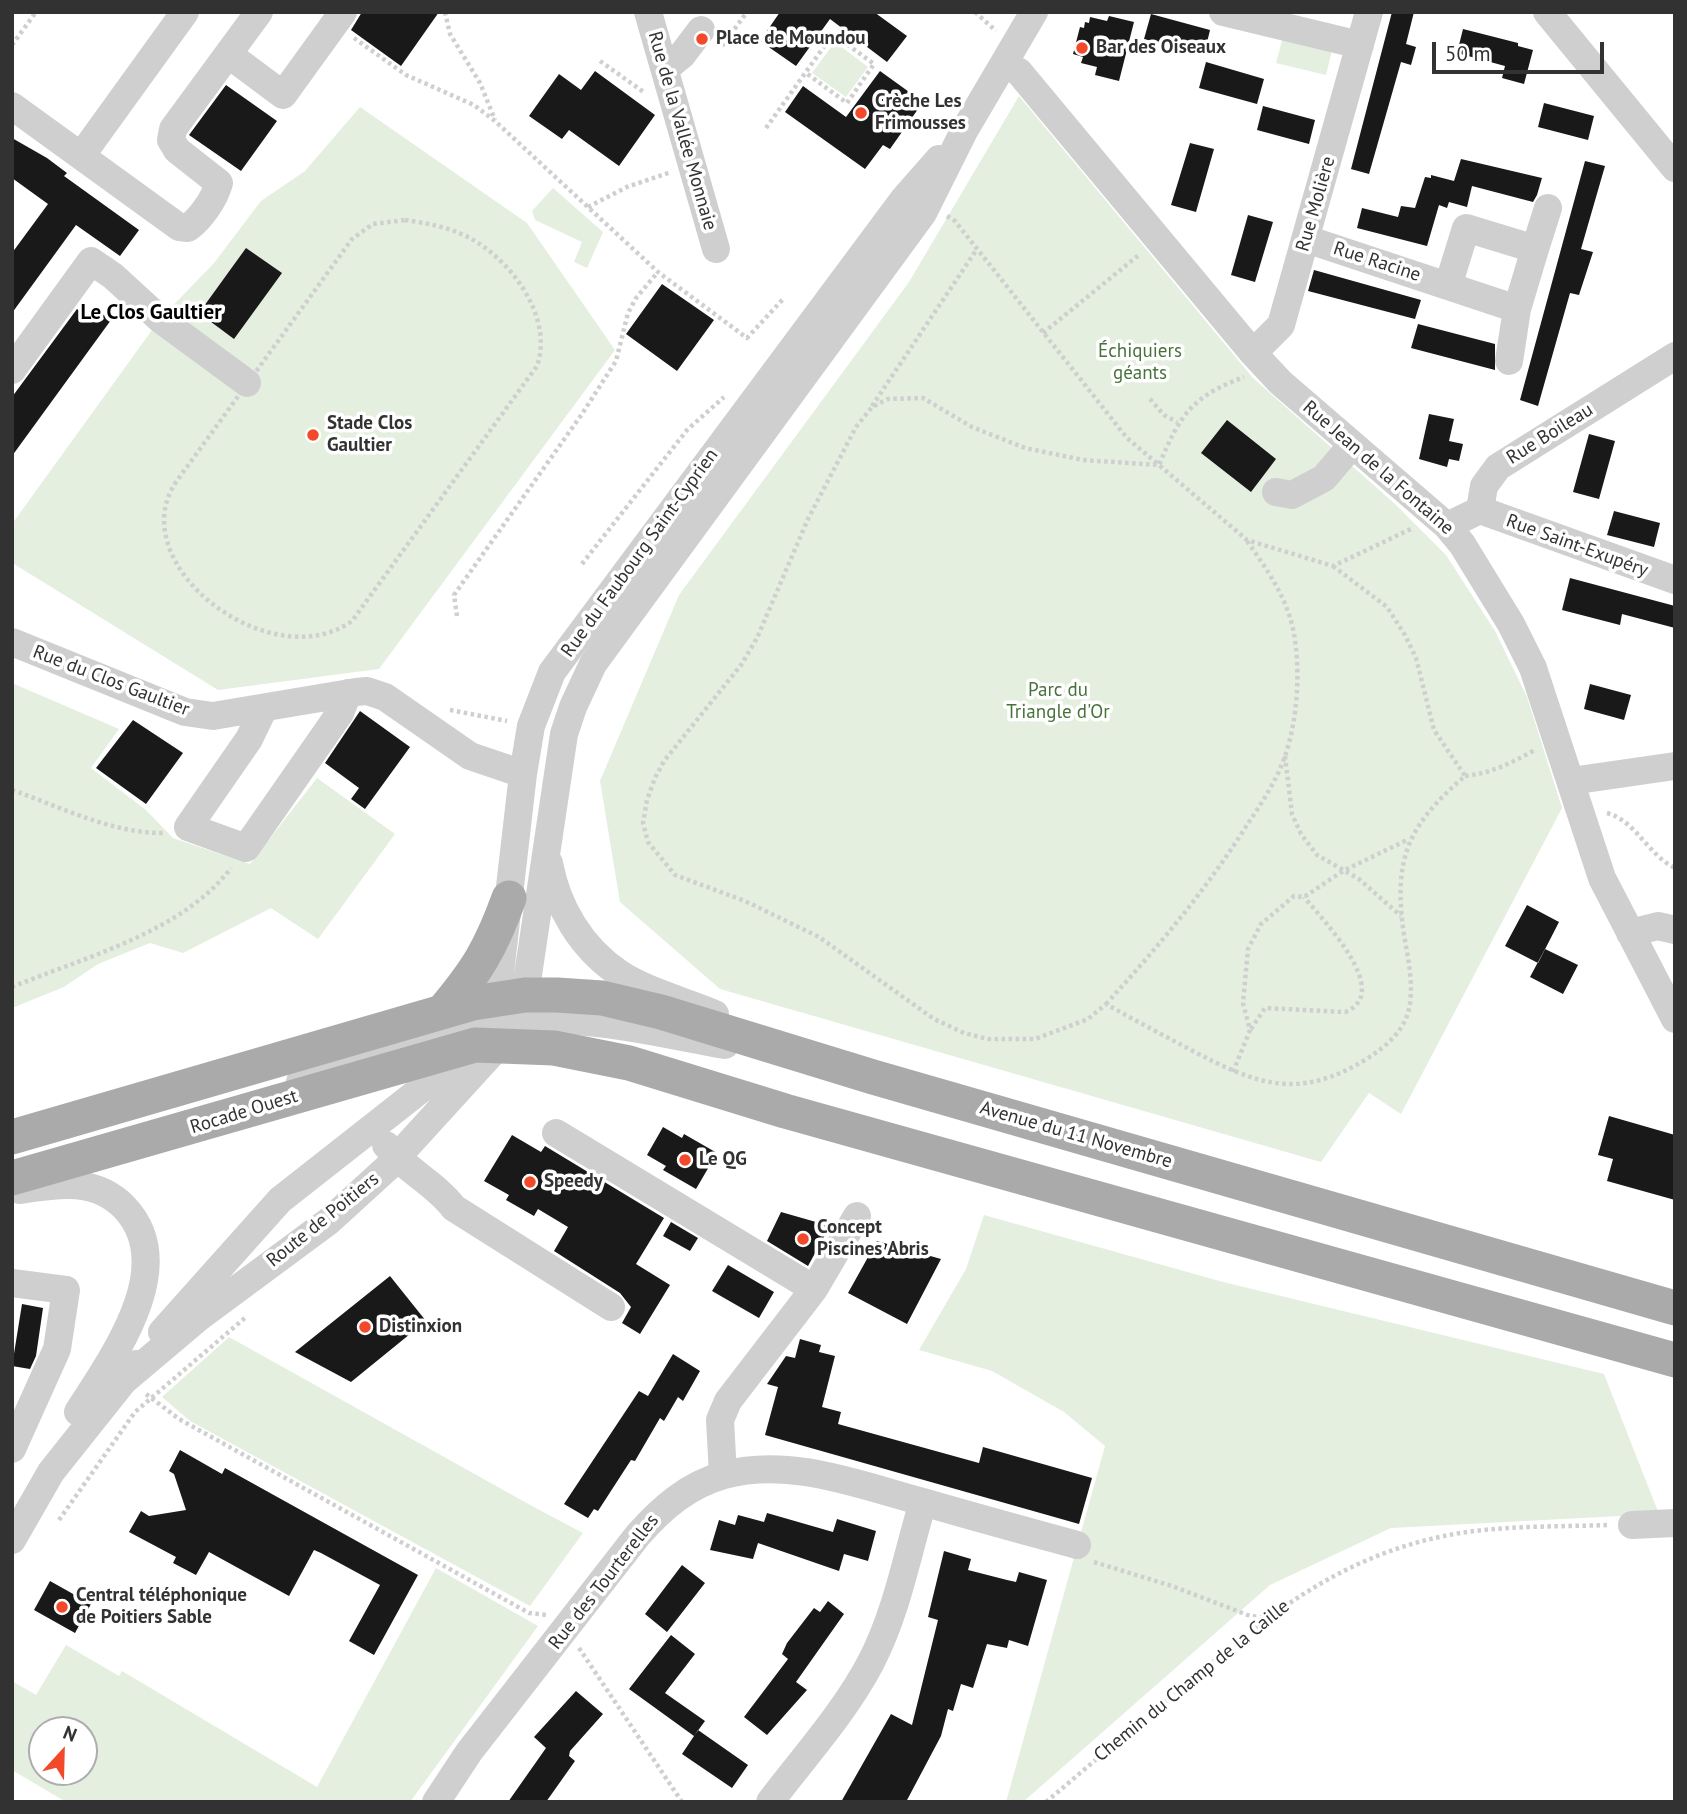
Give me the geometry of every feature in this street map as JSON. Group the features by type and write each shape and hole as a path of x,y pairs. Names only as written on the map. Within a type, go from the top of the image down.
{"main road":[{"path":"489,1017 485,958 509,898"},
{"name":"Avenue du 11 Novembre","path":"489,1017 602,999 661,1012 825,1060 873,1077 1675,1308"},
{"path":"12,1137 489,1017 554,1048 629,1063 785,1111 1675,1360"},
{"name":"Rocade Ouest","path":"12,1178 216,1120 489,1017"}],"street":[{"path":"81,156 185,12"},
{"path":"12,106 179,227 188,228 216,193 219,184 177,150 171,141 173,129 259,12"},
{"name":"Rue de la Vallée Monnaie","path":"648,12 716,249"},
{"name":"Rue du Faubourg Saint-Cyprien","path":"489,1017 536,906 547,853 561,751 573,707 593,664 923,213 964,131 1006,64 1034,12"},
{"path":"1223,12 1360,45"},
{"name":"Rue Molière","path":"1260,361 1281,325 1369,12"},
{"path":"1547,12 1671,155"},
{"path":"228,54 284,95 339,18"},
{"path":"665,69 682,55 701,30"},
{"name":"Rue Jean de la Fontaine","path":"1006,64 1019,72 1260,361 1441,521 1462,544 1511,624 1542,690 1602,878 1675,1019"},
{"name":"Rue du Faubourg Saint-Cyprien","path":"489,1017 509,898 531,726 552,672 614,585 903,200 964,131"},
{"path":"1509,361 1517,309 1548,208"},
{"path":"1448,286 1466,228 1535,249"},
{"name":"Rue Racine","path":"1306,239 1517,309"},
{"path":"12,370 91,261 113,276 160,319 247,383"},
{"name":"Rue Boileau","path":"1480,510 1483,486 1498,467 1675,356"},
{"path":"1276,492 1292,495 1324,478 1352,445"},
{"path":"1441,521 1480,510"},
{"name":"Rue Saint-Exupéry","path":"1480,510 1675,580"},
{"path":"573,707 569,695 581,666 615,616 622,600 614,585"},
{"name":"Rue du Clos Gaultier","path":"12,642 185,712 213,716 263,710 348,693 377,694 470,756 523,774"},
{"path":"263,710 250,739 188,827 246,848 340,713 348,693"},
{"path":"1571,781 1675,765"},
{"path":"547,853 554,891 573,928 621,975 825,1060"},
{"path":"1630,933 1658,926 1675,930"},
{"name":"Route de Poitiers","path":"14,1533 51,1472 183,1304 280,1199 371,1126 489,1017"},
{"name":"Route de Poitiers","path":"127,1377 198,1318 329,1221 396,1157 489,1017"},
{"path":"371,1126 396,1157 443,1195 454,1208 611,1307"},
{"path":"556,1133 814,1289"},
{"path":"12,1191 57,1184 82,1184 102,1191 119,1202 135,1219 148,1256 146,1279 139,1303 102,1374 65,1434 51,1472"},
{"path":"723,1475 720,1420 727,1401 814,1289 857,1216"},
{"path":"12,1283 66,1290 57,1349 20,1405 12,1449"},
{"name":"Rue des Tourterelles","path":"436,1802 469,1752 576,1641 638,1535 666,1505 723,1475 754,1469 787,1469 838,1479 1077,1545"},
{"path":"770,1802 853,1691 872,1661 898,1593 923,1502"},
{"path":"1632,1525 1675,1523"}],"path":[{"path":"12,45 36,12"},
{"path":"445,12 450,34 480,83 495,121"},
{"path":"339,18 406,75 474,105 495,121 658,272 747,338 784,298"},
{"path":"766,128 833,34 874,64 847,103 806,73"},
{"path":"588,207 627,187 691,164"},
{"path":"943,214 955,221 1127,438 1247,540 1270,574 1293,627 1296,651 1296,697 1285,755 1255,813 1216,875 1164,941 1106,1004 1075,1025 1035,1039 988,1039 964,1033 934,1019 819,937 745,901 675,875 648,842 643,823 647,800 664,761 741,665 757,638 808,519 856,427 977,249"},
{"path":"405,220 435,225 466,236 488,249 510,269 527,295 541,335 541,354 528,377 352,621 326,635 286,637 265,633 231,619 209,603 188,580 173,552 163,523 170,491 247,383 352,239 373,224 405,220"},
{"path":"1043,333 1158,240"},
{"path":"457,616 454,595 582,414 616,361 628,313 636,298 658,272"},
{"path":"1159,465 1177,422 1214,388 1260,361"},
{"path":"872,407 888,399 905,396 923,398 972,427 1025,448 1083,460 1159,465"},
{"path":"1150,399 1164,415 1177,422"},
{"path":"1333,566 1407,531 1441,521"},
{"path":"1247,540 1333,566 1387,607 1416,659 1434,730 1465,776"},
{"path":"444,709 511,722"},
{"path":"1106,1004 1233,1072 1267,1083 1305,1084 1352,1068 1394,1039 1405,1020 1412,986 1399,883 1410,838 1436,803 1465,776 1486,774 1513,764 1533,751 1559,744"},
{"path":"1285,755 1292,814 1301,834 1317,855 1383,897 1402,917"},
{"path":"12,790 143,833 172,833 188,827"},
{"path":"1582,818 1607,813 1621,817 1659,860 1675,868"},
{"path":"1250,1030 1244,1003 1244,972 1254,932 1294,896 1304,897 1343,871 1410,838"},
{"path":"12,987 179,916 213,890 246,848"},
{"path":"1233,1072 1250,1030 1265,1008 1345,1012 1356,1008 1362,998 1364,988 1359,974 1334,933 1304,897"},
{"path":"127,1377 179,1419 529,1613 543,1612 576,1641 682,1802"},
{"name":"Chemin du Champ de la Caille","path":"1046,1802 1266,1617 1328,1577 1389,1550 1446,1535 1503,1529 1632,1525"},
{"path":"1077,1545 1083,1559 1172,1586 1250,1616 1266,1617"}],"green space":[{"path":"1284,33 1333,46 1326,75 1276,63"},
{"path":"835,42 868,67 846,97 812,73"},
{"name":"Parc du Triangle d'Or","path":"1019,96 1253,378 1395,504 1446,555 1495,631 1527,697 1562,808 1401,1114 1369,1093 1321,1162 720,989 620,902 600,781 679,595 909,282"},
{"name":"Stade Clos Gaultier","path":"360,107 527,223 615,350 379,669 218,690 14,564 12,524 160,319 214,263 261,201 305,171"},
{"path":"553,188 603,232 587,268 574,262 582,242 535,220 532,211"},
{"path":"12,683 119,729 91,768 146,810 173,838 250,864 317,778 395,834 318,939 271,908 183,953 150,943 98,964 64,987 12,1008"},
{"path":"984,1215 1223,1282 1604,1374 1659,1514 1391,1528 1270,1585 1023,1802 1006,1802 1105,1446 1064,1412 992,1371 919,1350 966,1269"},
{"path":"229,1337 583,1533 530,1606 190,1421 162,1397"},
{"path":"436,1568 538,1626 410,1802 66,1802 39,1786 98,1786 98,1716 28,1716 28,1779 12,1770 12,1681 36,1695 66,1645 119,1676 122,1671 317,1787"}],"building":[{"path":"362,12 439,12 401,66 351,30"},
{"path":"780,12 874,12 907,36 887,62 830,19 796,66 760,41"},
{"path":"1392,12 1414,12 1406,44 1416,47 1411,65 1401,62 1369,174 1351,169"},
{"path":"1151,14 1210,30 1204,55 1144,39"},
{"path":"1109,16 1134,22 1119,81 1095,75 1097,67 1081,63 1083,57 1073,54 1080,27 1084,28 1085,22 1089,23 1090,17 1107,21"},
{"path":"1463,29 1518,43 1518,46 1533,50 1524,84 1502,78 1505,66 1457,53"},
{"path":"1206,62 1264,79 1257,104 1199,88"},
{"path":"595,71 655,115 619,166 569,130 562,139 529,116 559,74 581,90"},
{"path":"880,71 923,102 890,149 883,145 865,169 785,112 803,86 846,117"},
{"path":"226,85 277,121 241,171 189,135"},
{"path":"1544,103 1594,116 1588,140 1538,127"},
{"path":"1263,106 1315,120 1309,144 1257,130"},
{"path":"12,138 47,158 67,173 64,176 139,230 120,256 76,225 12,313 12,253 48,204 12,178"},
{"path":"1190,143 1214,149 1196,212 1171,205"},
{"path":"1461,159 1542,178 1537,195 1533,202 1472,186 1467,207 1449,202 1447,208 1439,205 1427,246 1357,228 1362,208 1398,217 1401,206 1415,208 1425,177 1431,178 1431,175 1454,181"},
{"path":"1585,161 1605,166 1581,249 1593,252 1579,295 1570,293 1538,406 1520,400"},
{"path":"1248,215 1273,222 1255,282 1231,275"},
{"path":"246,248 282,273 234,339 199,313"},
{"path":"1314,270 1421,300 1415,319 1308,291"},
{"path":"662,284 714,320 677,371 626,334"},
{"path":"93,307 111,320 12,456 12,397 77,309 87,316"},
{"path":"1418,324 1495,344 1495,370 1411,348"},
{"path":"1429,414 1454,419 1449,441 1463,444 1459,461 1449,459 1447,467 1419,459"},
{"path":"1227,420 1276,459 1251,492 1201,453"},
{"path":"1589,434 1615,441 1599,499 1573,492"},
{"path":"1614,511 1660,523 1654,547 1607,535"},
{"path":"1570,578 1675,606 1675,628 1622,614 1620,625 1562,610"},
{"path":"1590,684 1631,695 1624,720 1584,709"},
{"path":"360,711 410,747 365,809 351,799 359,788 325,763"},
{"path":"133,720 183,753 146,804 96,768"},
{"path":"1527,905 1559,922 1538,963 1505,946"},
{"path":"1545,949 1578,965 1563,994 1530,977"},
{"path":"1609,1116 1675,1135 1675,1200 1607,1181 1613,1159 1598,1155"},
{"name":"Le QG","path":"663,1127 682,1138 684,1134 717,1153 696,1189 663,1170 666,1166 647,1155"},
{"path":"512,1135 541,1152 545,1146 664,1218 636,1264 670,1285 640,1334 622,1323 631,1307 620,1293 554,1251 568,1227 538,1209 534,1216 506,1200 509,1195 484,1181"},
{"path":"781,1212 830,1226 808,1266 767,1241"},
{"path":"671,1222 698,1238 690,1251 663,1236"},
{"path":"877,1241 941,1259 907,1324 848,1293"},
{"path":"728,1265 774,1292 759,1318 712,1291"},
{"path":"390,1276 426,1321 351,1382 295,1352"},
{"path":"22,1304 43,1308 36,1356 30,1369 12,1366"},
{"path":"800,1339 821,1345 819,1352 835,1356 822,1407 841,1412 838,1424 979,1463 983,1447 1092,1478 1079,1524 765,1435 778,1387 767,1384 786,1356 795,1358"},
{"path":"673,1354 700,1371 683,1401 678,1397 664,1421 660,1418 635,1461 631,1460 598,1511 594,1509 588,1518 564,1504 639,1391 648,1396"},
{"path":"180,1450 222,1474 225,1468 418,1575 374,1655 349,1641 380,1585 321,1553 314,1550 289,1596 209,1552 196,1575 173,1563 176,1557 129,1532 141,1511 149,1516 186,1510 174,1474 169,1471"},
{"path":"767,1513 833,1532 837,1519 876,1531 868,1561 844,1554 839,1571 758,1543 753,1559 710,1550 719,1520 735,1525 738,1515 764,1522"},
{"path":"944,1551 971,1559 968,1570 1016,1582 1019,1572 1047,1580 1028,1646 1009,1640 1007,1648 987,1644 973,1688 961,1684 953,1711 948,1709 941,1736 906,1802 841,1802 891,1714 912,1725 938,1620 928,1617"},
{"path":"682,1565 705,1583 667,1632 645,1614"},
{"name":"Central téléphonique de Poitiers Sable","path":"50,1581 91,1604 75,1633 34,1610"},
{"path":"828,1601 844,1614 796,1682 807,1690 767,1735 744,1717 788,1659 782,1654 787,1643 814,1608 820,1612"},
{"path":"671,1635 695,1654 665,1693 705,1721 694,1736 629,1689"},
{"path":"576,1691 603,1714 570,1751 569,1756 575,1761 546,1802 508,1802 546,1748 534,1737"},
{"path":"698,1730 748,1765 732,1788 682,1754"}],"place":[{"name":"Place de Moundou","path":"702,39"},
{"name":"Bar des Oiseaux","path":"1082,48"},
{"name":"Crèche Les Frimousses","path":"861,113"},
{"name":"Stade Clos Gaultier","path":"313,435"},
{"name":"Le QG","path":"685,1160"},
{"name":"Speedy","path":"530,1182"},
{"name":"Concept Piscines Abris","path":"803,1239"},
{"name":"Distinxion","path":"365,1327"},
{"name":"Central téléphonique de Poitiers Sable","path":"62,1607"}],"district":[{"name":"Le Clos Gaultier","path":"151,313"}],"park label":[{"name":"Échiquiers géants","path":"1140,363"}]}
